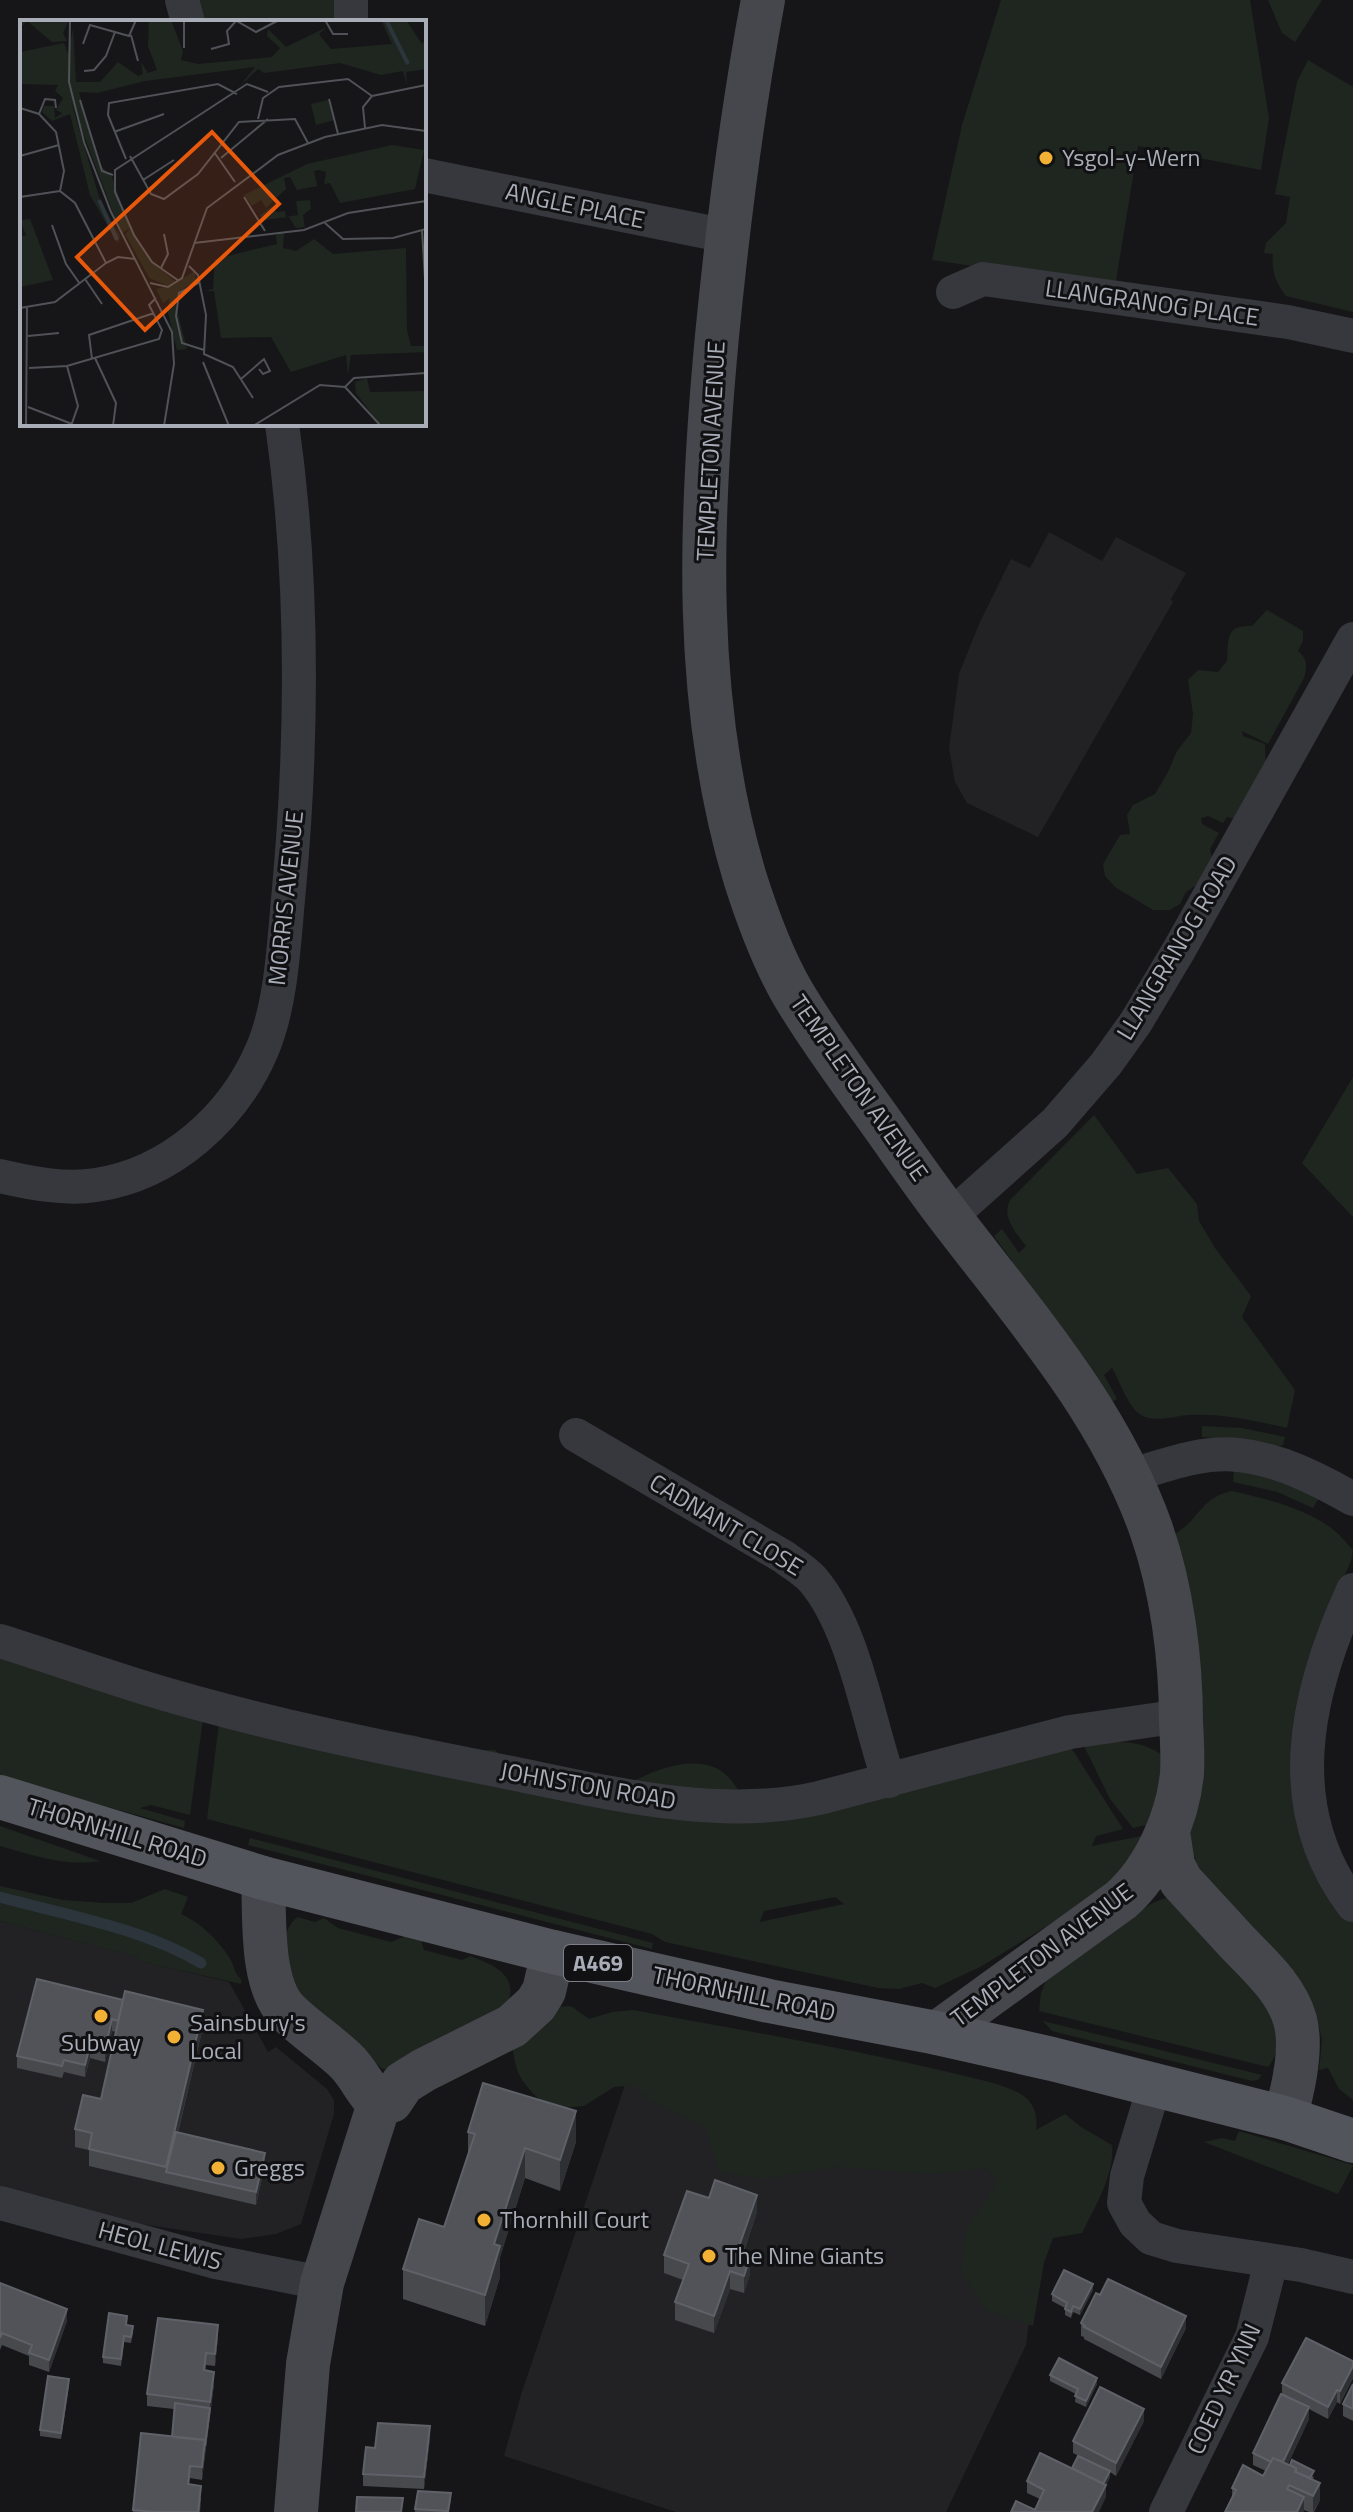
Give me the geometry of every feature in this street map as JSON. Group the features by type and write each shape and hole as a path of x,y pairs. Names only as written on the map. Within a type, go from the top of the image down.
{"main road":[{"name":"THORNHILL ROAD","path":"0,1797 263,1878 553,1952 769,2001 937,2033 1155,2084 1285,2118 1353,2141"}],"street":[{"path":"182,0 187,20"},
{"name":"TEMPLETON AVENUE","path":"763,0 744,102 727,236 707,448 704,566 710,701 731,823 745,879 790,988 819,1035 950,1217 1054,1350 1129,1476 1152,1533 1180,1661 1182,1777 1168,1832 1139,1884 937,2033"},
{"name":"ANGLE PLACE","path":"426,175 727,236"},
{"name":"LLANGRANOG PLACE","path":"953,292 983,279 1288,322 1353,336"},
{"name":"MORRIS AVENUE","path":"0,1176 58,1186 93,1186 128,1179 156,1166 205,1131 240,1088 262,1051 273,1021 285,930 299,743 296,537 282,426"},
{"name":"LLANGRANOG ROAD","path":"950,1217 1055,1123 1106,1064 1136,1022 1353,639"},
{"name":"CADNANT CLOSE","path":"576,1435 784,1557 810,1576 827,1598 843,1629 889,1781"},
{"path":"1129,1476 1186,1460 1238,1455 1300,1471 1353,1499"},
{"path":"1353,1590 1322,1666 1308,1735 1306,1768 1314,1828 1341,1888 1353,1905"},
{"name":"JOHNSTON ROAD","path":"0,1641 145,1688 308,1730 642,1798 751,1807 790,1805 1070,1732 1181,1716"},
{"name":"TEMPLETON AVENUE","path":"1168,1832 1173,1865 1181,1881 1268,1975 1287,2000 1298,2037 1293,2089 1285,2118"},
{"path":"263,1878 267,1962 276,1995 286,2010 347,2061 361,2077 368,2094 379,2104"},
{"path":"379,2104 391,2101 403,2083 424,2070 512,2026 536,2004 544,1991 553,1952"},
{"path":"1155,2084 1127,2176 1124,2203 1135,2223 1151,2238 1164,2242 1353,2277"},
{"path":"296,2512 308,2364 322,2283 379,2104"},
{"name":"HEOL LEWIS","path":"0,2203 216,2262 322,2283"},
{"name":"COED YR YNN","path":"1166,2512 1252,2337 1271,2262"}],"shaded area":[{"path":"196,0 341,0 341,20 201,20"},
{"name":"Ysgol-y-Wern","path":"1001,0 1250,0 1269,118 1261,170 1138,146 1115,287 932,260 962,125"},
{"path":"1268,0 1322,0 1295,42 1282,33"},
{"path":"1308,60 1353,87 1353,312 1286,296 1275,276 1273,254 1264,253 1266,243 1286,223 1290,197 1275,194 1297,82"},
{"path":"1049,532 1102,561 1116,537 1186,573 1171,599 1173,602 1038,837 967,803 955,782 949,748 959,674 979,624 1011,559 1030,568"},
{"path":"1267,610 1303,631 1303,641 1298,651 1306,663 1304,678 1268,744 1242,731 1243,736 1265,744 1266,772 1236,819 1227,817 1223,823 1208,816 1201,818 1202,824 1219,833 1210,849 1213,863 1202,881 1186,892 1180,904 1170,910 1153,910 1115,887 1105,876 1103,864 1120,835 1130,834 1127,815 1133,805 1155,794 1177,751 1191,733 1193,714 1188,680 1198,670 1218,672 1227,661 1228,640 1232,631 1252,626"},
{"path":"1353,1077 1353,1217 1302,1163"},
{"path":"1094,1115 1137,1174 1168,1168 1197,1204 1199,1221 1251,1296 1242,1317 1295,1390 1287,1428 1214,1415 1146,1417 1132,1406 1112,1368 1104,1375 1117,1399 1109,1404 1010,1276 1012,1261 994,1236 1002,1229 1019,1253 1026,1246 1008,1219 1010,1200"},
{"path":"1202,1426 1242,1428 1285,1437 1283,1445 1276,1447 1202,1437"},
{"path":"1234,1470 1255,1473 1321,1495 1313,1508 1277,1492 1233,1482"},
{"path":"1232,1491 1307,1514 1330,1527 1353,1550 1298,1705 1353,1912 1353,2100 1339,2089 1328,2068 1319,2070 1322,2040 1317,2018 1197,1868 1195,1857 1184,1852 1166,1541 1189,1524 1208,1502"},
{"path":"0,1633 203,1719 190,1815 151,1805 140,1808 185,1821 184,1828 0,1777"},
{"path":"219,1723 374,1729 418,1736 446,1750 495,1750 512,1766 599,1801 655,1771 671,1766 702,1764 716,1768 728,1777 738,1790 751,1819 1070,1746 1123,1829 1096,1836 1092,1846 1151,1834 1111,1887 980,1967 935,1988 922,1983 899,1989 878,1988 665,1942 652,1934 207,1819","holes":["835,1897 844,1904 760,1922 764,1911"]},
{"path":"1083,1744 1135,1744 1165,1757 1155,1823 1133,1828 1110,1799"},
{"path":"0,1826 100,1861 62,1861 0,1846"},
{"path":"250,1838 653,1943 652,1949 248,1845"},
{"path":"0,1886 63,1900 104,1903 131,1903 165,1889 188,1897 181,1914 202,1927 219,1944 231,1960 241,1984 139,1961 138,1957 0,1921"},
{"path":"1168,1898 1272,1989 1278,2040 1268,2067 1039,2011 1046,1981 1125,1920"},
{"path":"298,1917 315,1922 324,1918 338,1928 391,1942 413,1933 421,1940 424,1950 462,1960 470,1956 480,1960 504,1974 508,1981 510,1998 506,2009 395,2072 383,2069 319,2015 292,1986 284,1949 288,1930"},
{"path":"0,1921 139,1957 140,1961 229,1982 268,2052 276,2047 327,2089 334,2100 334,2114 301,2224 276,2234 241,2239 82,2212 0,2186"},
{"path":"571,2006 589,2019 633,2010 867,2054 998,2085 1028,2100 1035,2112 1036,2130 1065,2114 1112,2145 1107,2179 1082,2233 1053,2238 1044,2263 1033,2326 988,2311 961,2273 966,2230 997,2183 987,2168 933,2174 834,2167 763,2179 720,2172 705,2127 650,2101 632,2085 614,2087 584,2106 549,2109 522,2080 512,2043 553,2007"},
{"path":"1043,2021 1262,2075 1252,2081 1052,2031"},
{"path":"638,2046 1028,2154 1040,2242 1026,2345 946,2512 676,2512 504,2456 521,2395"},
{"path":"1239,2131 1353,2166 1338,2194 1204,2142 1222,2138 1235,2141"}],"building":[{"path":"37,1979 123,2000 118,2021 112,2019 105,2049 90,2046 85,2065 64,2060 62,2066 17,2056"},
{"path":"125,1991 203,2010 166,2167 89,2149 92,2133 75,2129 83,2095 101,2099"},
{"name":"Thornhill Court","path":"483,2083 576,2111 560,2160 525,2148 494,2244 500,2246 485,2295 403,2269 419,2219 444,2227 475,2134 468,2132"},
{"path":"176,2132 265,2153 256,2192 166,2172"},
{"path":"715,2180 757,2195 737,2252 750,2257 744,2276 730,2271 714,2316 675,2302 689,2264 664,2255 687,2191 709,2198"},
{"path":"1064,2270 1093,2284 1080,2309 1073,2306 1071,2312 1065,2309 1067,2303 1052,2294"},
{"path":"1108,2279 1186,2316 1161,2367 1081,2323 1096,2293 1100,2295"},
{"path":"0,2283 67,2309 49,2360 29,2353 32,2345 2,2333 0,2338"},
{"path":"109,2313 127,2316 126,2325 133,2326 131,2337 124,2336 121,2359 103,2357"},
{"path":"158,2318 218,2325 215,2354 206,2353 204,2370 214,2372 210,2402 147,2394"},
{"path":"1306,2338 1353,2361 1340,2391 1337,2390 1328,2407 1282,2383"},
{"path":"1059,2358 1097,2378 1086,2401 1075,2396 1078,2389 1050,2375"},
{"path":"48,2376 69,2379 61,2433 40,2430"},
{"path":"1353,2384 1353,2409 1343,2404"},
{"path":"1100,2387 1144,2409 1116,2463 1073,2441"},
{"path":"1281,2394 1309,2407 1283,2462 1273,2458 1271,2462 1253,2453"},
{"path":"175,2403 210,2408 205,2446 205,2440 172,2437"},
{"path":"378,2423 430,2426 424,2477 363,2474 366,2447 375,2448"},
{"path":"141,2433 205,2440 202,2467 190,2466 188,2484 201,2486 198,2512 133,2510"},
{"path":"1040,2453 1106,2485 1092,2512 1011,2512 1016,2501 1035,2510 1044,2490 1027,2481"},
{"path":"1078,2456 1110,2471 1103,2484 1072,2468"},
{"path":"1273,2458 1320,2483 1313,2496 1289,2485 1287,2489 1304,2497 1297,2512 1225,2512 1236,2490 1232,2488 1243,2465 1263,2476"},
{"path":"1292,2460 1314,2471 1310,2478 1296,2472 1296,2468 1290,2465"},
{"path":"418,2491 451,2493 448,2511 415,2509"},
{"path":"357,2497 403,2498 401,2512 356,2512"}],"waterway":[{"path":"0,1897 129,1931 201,1963"}],"place":[{"name":"Ysgol-y-Wern","path":"1046,158"},
{"name":"Subway","path":"101,2016"},
{"name":"Sainsbury's Local","path":"174,2037"},
{"name":"Greggs","path":"218,2168"},
{"name":"Thornhill Court","path":"484,2220"},
{"name":"The Nine Giants","path":"709,2256"}]}
